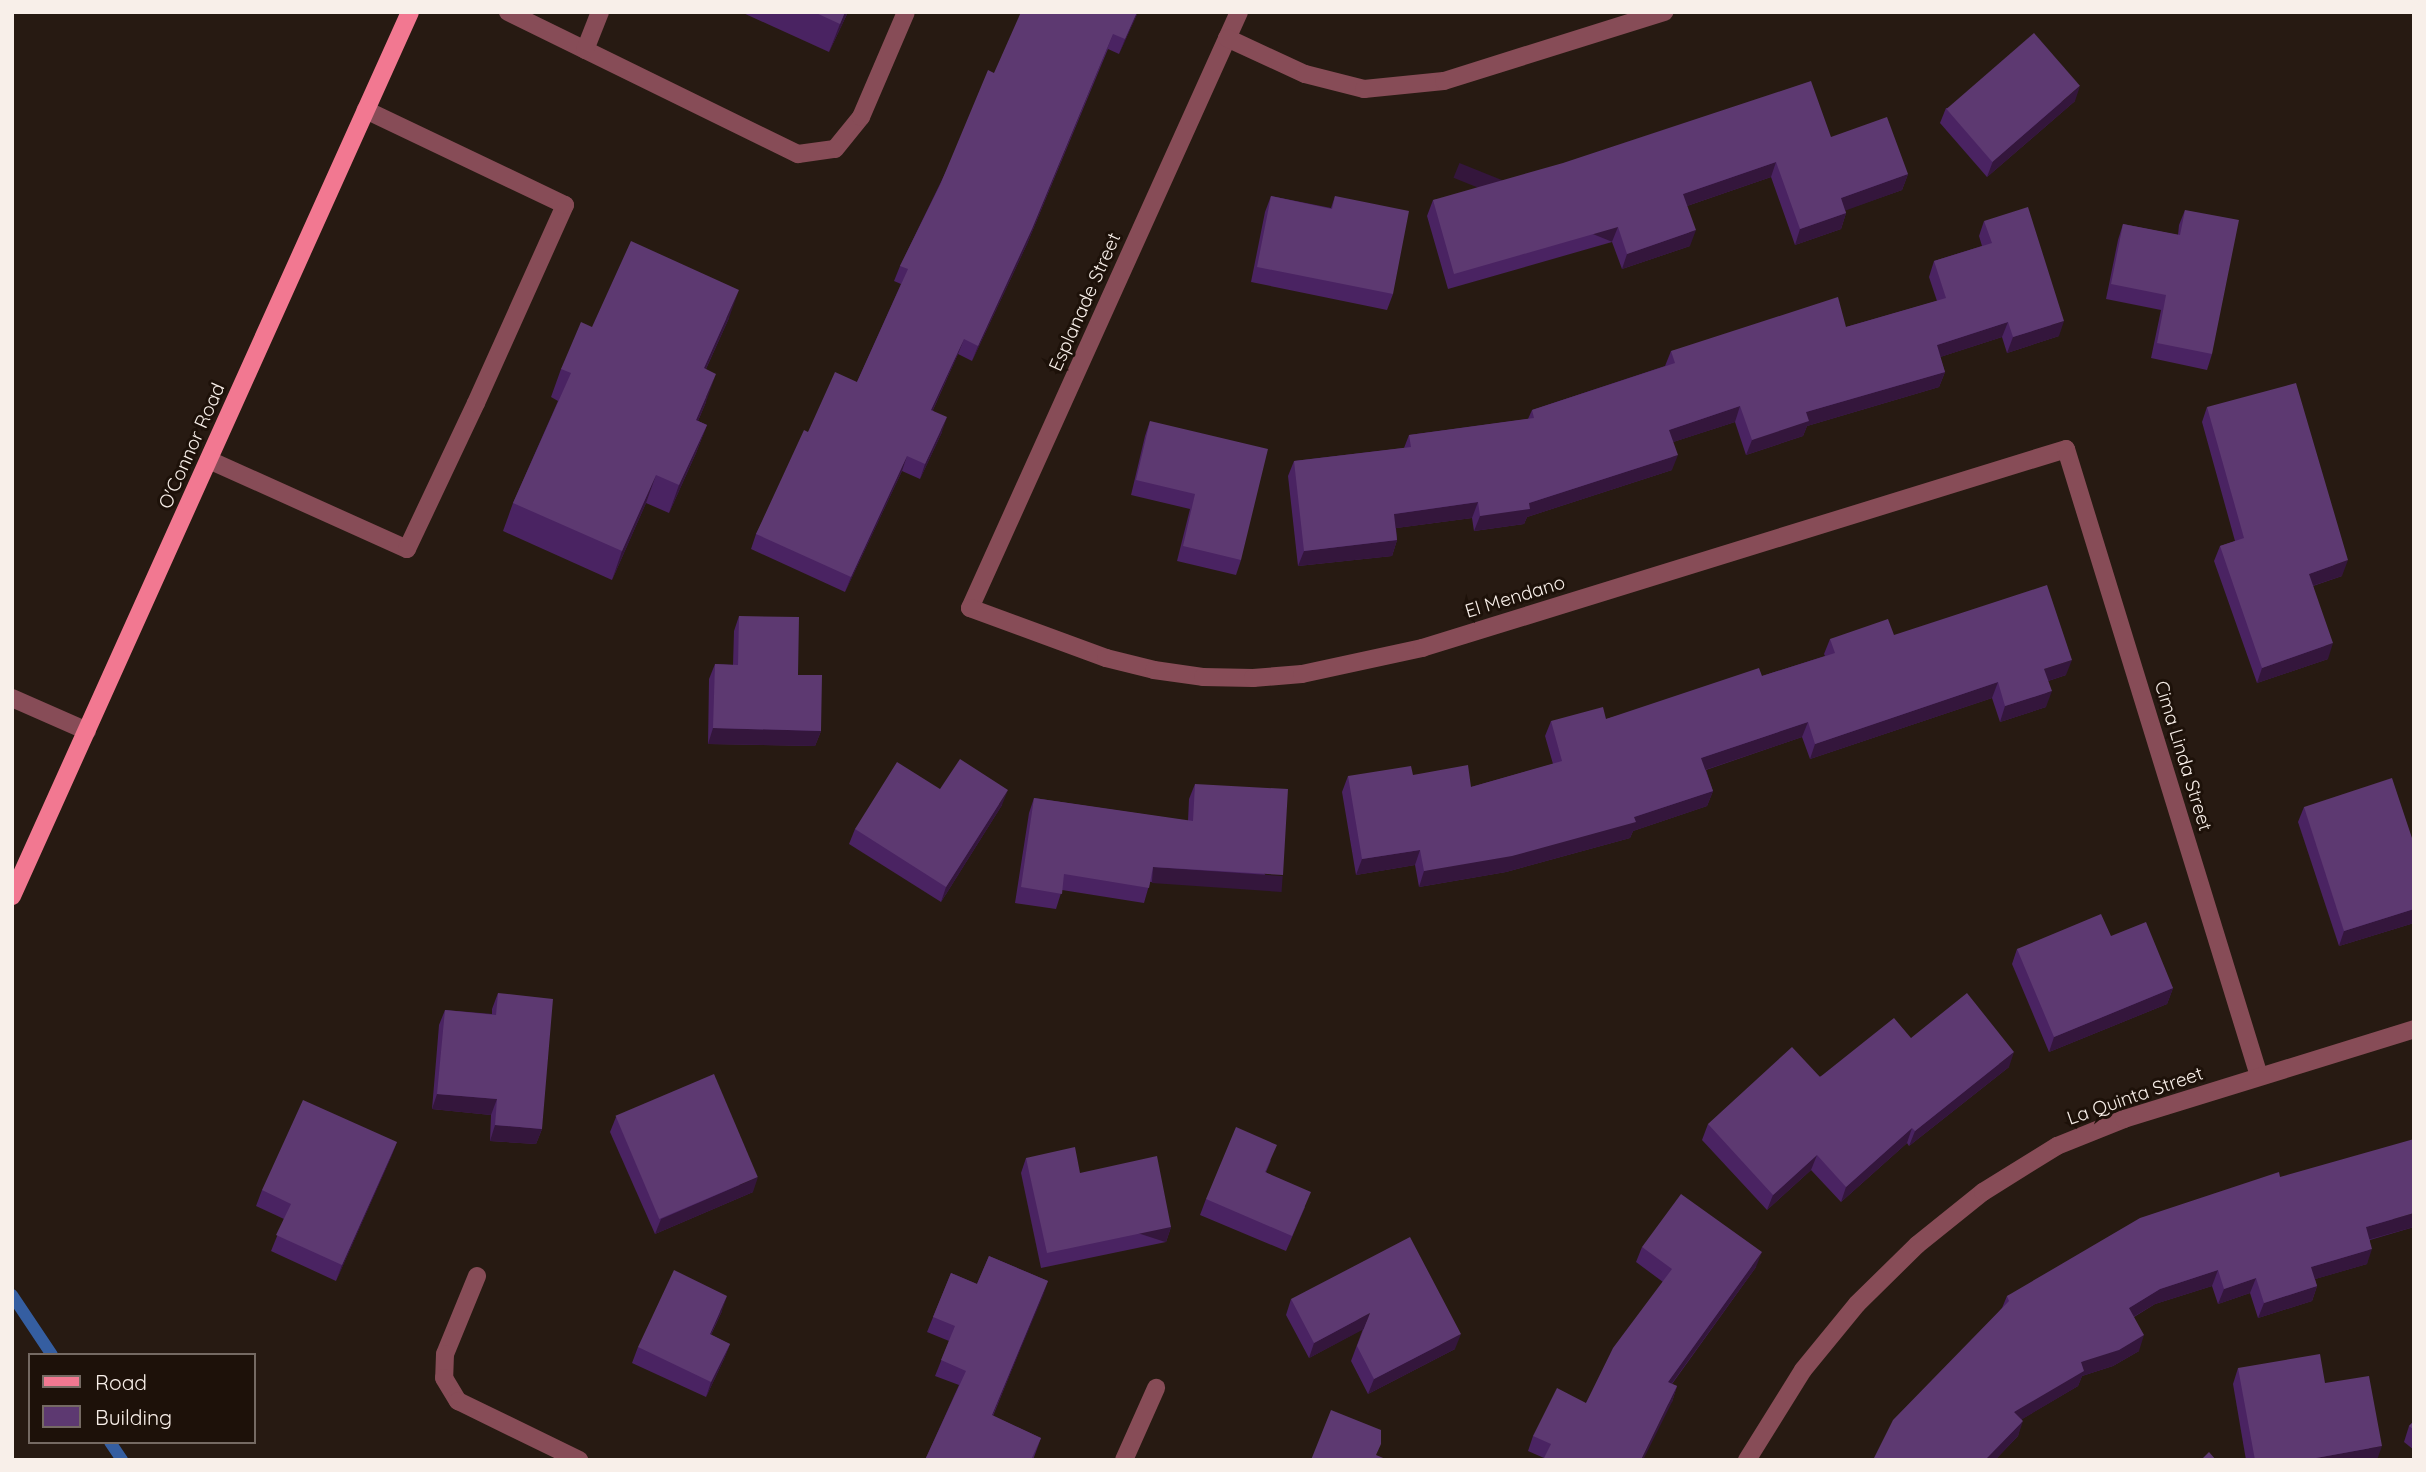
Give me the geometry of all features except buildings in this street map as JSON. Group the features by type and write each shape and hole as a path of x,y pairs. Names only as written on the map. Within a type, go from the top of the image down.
{"main road":[{"name":"O'Connor Road","path":"12,896 410,12"}],"street":[{"path":"508,12 799,154 835,149 861,117 906,12"},
{"path":"585,50 600,12"},
{"name":"Esplanade Street","path":"970,608 1239,12"},
{"path":"1227,38 1305,74 1364,89 1444,81 1664,12"},
{"path":"209,460 408,549 565,205 366,110"},
{"name":"El Mendano","path":"970,608 1106,658 1154,670 1215,677 1302,674 1422,648 2066,449"},
{"name":"Cima Linda Street","path":"2066,449 2259,1076"},
{"path":"12,698 87,731"},
{"name":"La Quinta Street","path":"1747,1460 1803,1370 1857,1304 1917,1245 1983,1192 2057,1146 2124,1119 2414,1029"},
{"path":"477,1276 445,1354 444,1378 458,1401 579,1460"},
{"path":"1124,1460 1156,1388"}],"waterway":[{"path":"12,1295 51,1353"},
{"path":"111,1444 122,1460"}]}
